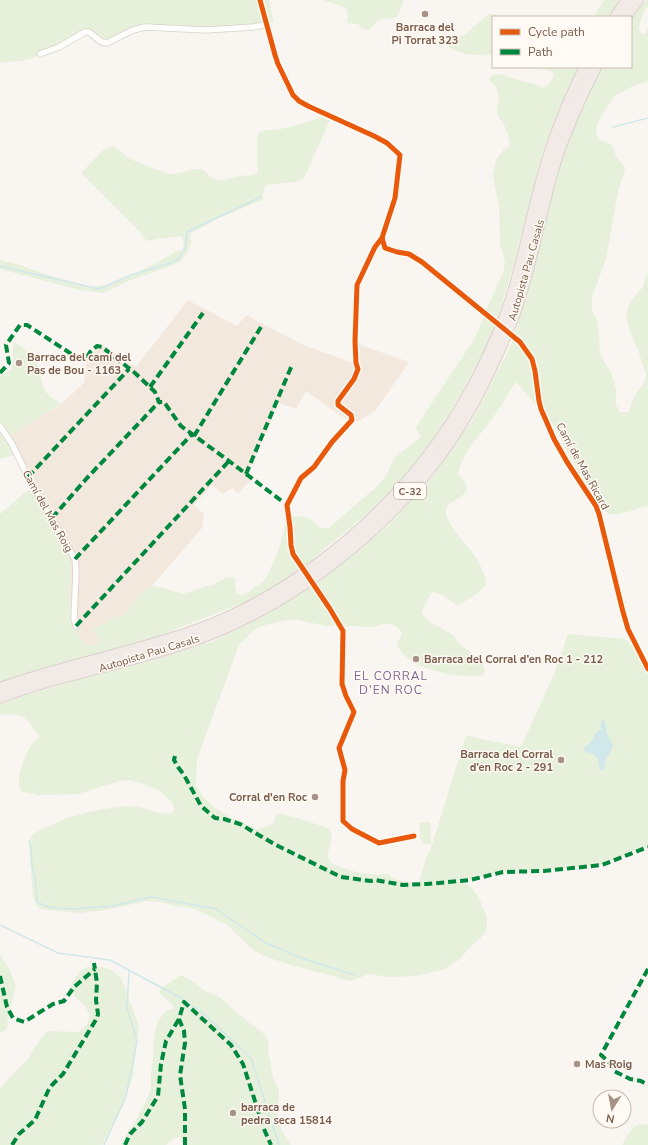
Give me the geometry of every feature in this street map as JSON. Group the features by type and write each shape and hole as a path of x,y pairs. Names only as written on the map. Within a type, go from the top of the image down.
{"highway":[{"path":"616,16 627,0"},
{"path":"627,16 638,0"},
{"name":"Autopista Pau Casals","path":"0,688 60,669 167,640 200,629 224,618 259,601 294,580 334,552 368,523 389,502 408,481 444,433 467,397 486,361 514,288 536,197 552,146 564,111 584,68"},
{"name":"Autopista Pau Casals","path":"0,698 62,678 170,649 200,638 248,617 292,592 335,562 374,529 414,488 449,443 472,407 492,369 514,317 545,199 564,137 582,94 595,68"}],"street":[{"path":"260,0 278,64 293,94 299,101 374,136 387,143 400,155 395,198 382,238 375,247 357,285 355,341 356,363 358,369 354,379 338,401 338,405 351,415 352,420 332,442 314,467 301,478 287,505 293,554 320,593 343,631 342,684 354,712 339,748 345,770 343,781 343,821 352,829 379,843 414,836"},
{"path":"40,54 58,47 85,32 89,32 99,40 107,43 145,26 206,30 254,27 264,25 266,22"},
{"name":"Camí de Mas Ricard","path":"382,238 385,248 409,254 422,262 520,342 532,359 541,410 554,439 567,462 596,506 622,612 628,629 648,669"},
{"name":"Camí del Mas Roig","path":"0,426 12,444 28,477 75,559 76,573 74,618 76,626"}],"shaded area":[{"path":"188,300 237,326 246,315 301,344 353,363 352,342 409,362 375,411 353,424 306,391 296,409 277,402 270,423 248,473 255,477 238,493 233,488 223,494 212,485 194,505 204,514 202,528 152,586 141,592 126,613 121,617 115,616 105,624 93,628 98,638 97,645 91,646 85,643 73,628 30,488 6,438 59,406 84,383 87,359 102,344 136,367"}],"green space":[{"path":"0,0 269,0 274,22 204,28 140,25 104,41 87,29 35,57 0,63"},
{"path":"323,0 402,0 404,2 396,18 381,19 377,21 369,30 366,30 359,25 351,23 347,24 348,16 346,8"},
{"path":"604,0 621,0 611,16 595,16"},
{"path":"645,0 648,0 648,7 644,11 638,29 642,34 648,29 648,81 635,85 614,96 597,124 596,132 598,139 612,145 616,156 625,169 618,191 606,259 592,297 592,310 597,320 600,345 599,349 601,356 611,373 616,389 616,405 620,412 628,412 636,393 645,382 646,374 629,329 626,313 630,302 643,287 648,272 648,505 618,514 610,514 607,512 601,502 583,481 554,426 516,382 463,460 458,474 466,484 465,493 446,508 448,520 480,564 486,585 473,596 457,605 440,594 432,592 422,613 429,621 454,636 458,643 483,664 485,671 484,675 460,676 422,667 416,664 402,653 397,644 402,633 399,628 388,624 373,627 327,626 298,620 287,620 265,625 254,630 239,645 197,759 196,785 203,797 217,809 228,816 257,829 269,826 274,822 275,816 280,813 330,829 331,838 328,858 336,865 348,870 374,874 388,874 395,879 419,882 466,735 521,747 555,672 568,634 625,639 631,645 636,643 648,671 648,846 602,864 555,869 504,871 470,879 451,880 461,881 472,888 479,898 487,920 485,932 460,959 445,969 417,976 389,977 368,974 349,981 287,964 264,956 252,949 226,924 195,909 160,902 148,901 104,910 80,913 41,909 36,905 33,896 29,846 34,833 67,818 122,806 139,807 165,814 174,811 174,808 172,802 160,791 130,780 119,781 79,794 39,795 21,791 19,780 24,760 33,743 39,738 39,735 23,717 14,714 0,715 0,705 24,696 150,661 214,641 262,617 301,593 336,569 388,526 433,476 473,419 512,343 536,261 557,171 578,118 602,68 632,68 632,20"},
{"path":"489,14 498,16 492,16 492,55 476,55 459,52 449,47 454,39 464,35"},
{"path":"539,68 579,68 568,88 542,154 515,260 498,318 488,344 459,397 427,448 387,497 307,564 258,597 156,637 17,676 0,684 0,514 30,488 64,543 70,561 71,622 84,642 91,645 97,645 98,639 93,628 102,625 115,616 121,617 146,588 152,586 159,587 183,594 231,577 236,580 235,587 237,593 243,595 249,592 267,577 281,543 285,524 289,518 295,516 304,517 315,522 320,528 329,528 374,490 388,472 394,458 421,437 416,427 475,338 503,273 505,262 500,244 499,207 493,175 496,160 503,150 508,148 510,144 505,126 498,117 498,92 495,85 489,81 489,78 492,75 501,74 520,81 535,84 542,88 548,85 554,76 553,72"},
{"path":"321,117 330,120 304,178 294,182 266,185 262,200 217,219 190,234 191,243 187,254 181,261 171,266 128,281 102,293 80,290 0,269 0,260 91,287 107,285 149,267 183,249 184,241 181,236 149,241 145,239 143,235 81,173 103,150 112,146 130,159 168,174 176,174 199,169 214,179 223,180 238,176 256,174 258,171 257,140 259,133 267,130 286,128"},
{"path":"13,342 26,350 33,357 40,371 46,392 61,404 6,438 14,455 0,459 0,376 11,370 13,364"},
{"path":"430,822 431,844 423,844 421,842 419,823"},
{"path":"0,955 9,969 16,986 7,1020 7,1029 0,1033"},
{"path":"87,967 110,969 121,978 139,1026 133,1076 122,1108 102,1145 0,1145 0,1088 28,1059 47,1031 79,1032 88,1023 89,1016 87,1009 71,990 71,984 82,970"},
{"path":"180,975 195,983 203,990 220,997 237,1013 265,1035 269,1043 268,1053 273,1078 279,1090 278,1120 282,1131 291,1145 183,1145 181,1137 177,1137 166,1145 121,1145 143,1107 150,1091 154,1037 157,1024 164,1013 170,1009 173,1010 174,1008 171,1003 160,994 160,991"},
{"path":"637,1125 648,1125 648,1145 622,1145 628,1134"}],"water":[{"path":"601,719 604,720 607,734 613,747 606,759 604,770 601,770 599,766 598,758 583,750 590,743 595,734 601,730"}],"waterway":[{"path":"613,127 648,118"},
{"path":"0,266 99,289 131,275 171,263 179,258 185,250 187,232 261,197"},
{"path":"29,841 35,877 37,902 48,907 71,909 112,906 151,897 216,909 266,943 301,958 355,975"},
{"path":"0,925 58,953 110,960 181,998 204,1014 251,1058 279,1145"},
{"path":"104,1145 126,1096 137,1041 127,1008 129,971"}],"marked path":[{"path":"150,387 203,313"},
{"path":"0,373 9,363 6,345 20,325 27,325 76,357 88,356 97,346 102,347 135,373 155,392 159,402 164,402 181,426 287,505"},
{"path":"194,436 261,327"},
{"path":"246,474 292,365"},
{"path":"28,477 129,369"},
{"path":"52,518 87,478 159,402"},
{"path":"75,559 192,434"},
{"path":"76,626 229,461"},
{"path":"175,756 174,760 201,806 215,818 240,824 276,845 341,877 371,881 375,880 403,885 470,880 503,872 544,871 602,865 648,847"},
{"path":"12,1145 19,1134 35,1120 48,1091 63,1074 97,1018 97,983 94,963"},
{"path":"0,976 7,1007 13,1018 24,1022 53,1004 64,1001 74,987 95,969"},
{"path":"648,969 601,1055 610,1063 614,1071 630,1079 641,1081 648,1085"},
{"path":"185,1145 185,1109 180,1075 185,1043 184,1031 179,1019 184,1002 231,1045 243,1064 264,1129 271,1145"},
{"path":"125,1145 130,1134 142,1122 158,1096 161,1064 166,1041 179,1019"}],"cycle path":[{"path":"260,0 278,64 293,95 299,101 308,106 387,143 400,155 395,198 382,238 385,248 409,254 422,262 520,342 532,359 541,409 554,439 567,462 596,506 628,629 648,669"},
{"path":"382,238 375,247 357,285 355,341 356,363 358,369 354,379 338,401 338,405 351,415 352,420 332,442 314,467 301,478 287,505 293,554 343,631 342,684 354,712 339,748 345,770 343,781 343,821 352,829 379,843 414,836"}],"place":[{"name":"Barraca del Pi Torrat 323","path":"425,14"},
{"name":"Barraca del camí del Pas de Bou - 1163","path":"19,363"},
{"name":"Barraca del Corral d’en Roc 1 - 212","path":"416,659"},
{"name":"Barraca del Corral d’en Roc 2 - 291","path":"561,760"},
{"name":"Corral d'en Roc","path":"315,797"},
{"name":"Mas Roig","path":"577,1064"},
{"name":"barraca de pedra seca 15814","path":"233,1113"}],"district":[{"name":"EL CORRAL D'EN ROC","path":"391,683"}]}
